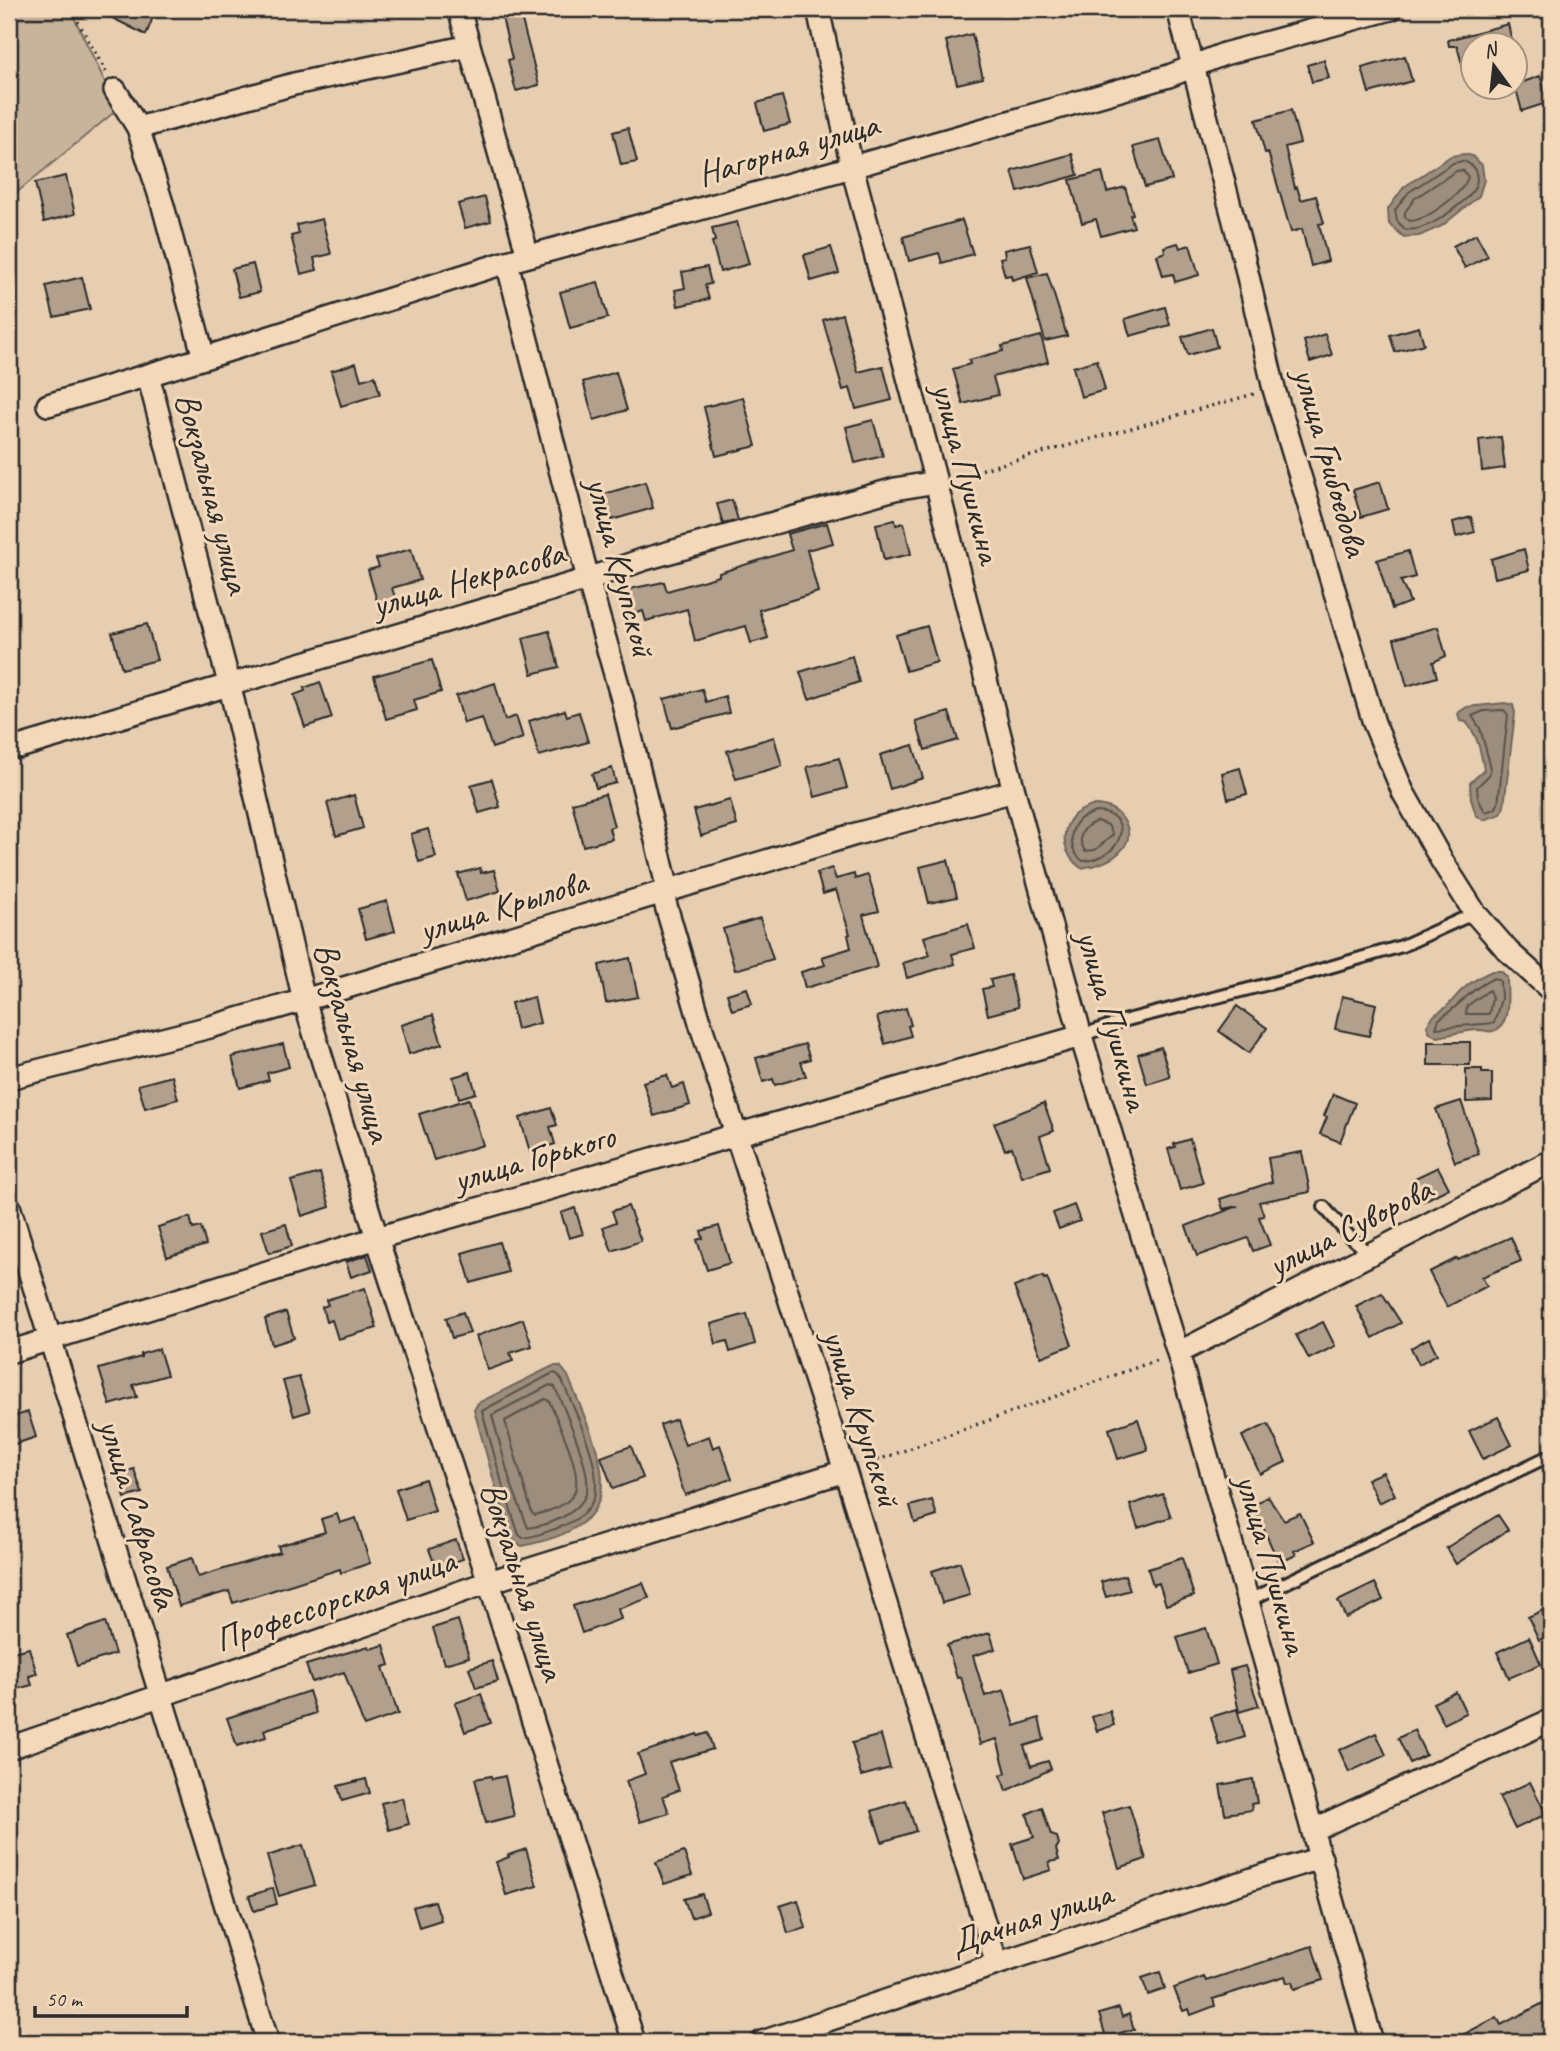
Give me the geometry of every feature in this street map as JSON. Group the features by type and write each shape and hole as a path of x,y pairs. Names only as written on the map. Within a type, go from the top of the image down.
{"street":[{"path":"459,9 528,256"},
{"name":"улица Пушкина","path":"818,9 852,167 936,482 1014,791 1081,1036 1178,1353 1372,2042"},
{"name":"улица Грибоедова","path":"1178,9 1243,255 1274,389 1374,723 1403,792 1475,913 1508,951 1551,990"},
{"name":"Нагорная улица","path":"204,358 507,262 852,167 1169,76 1224,54 1391,9"},
{"path":"138,128 294,84 469,46"},
{"name":"Вокзальная улица","path":"115,90 138,128 163,206 204,358 148,375 229,684 304,1000 377,1238 489,1581 634,2042"},
{"name":"улица Крупской","path":"507,262 588,579 622,699 665,891 736,1135 845,1471 997,1964"},
{"path":"48,405 148,375"},
{"name":"улица Некрасова","path":"19,747 588,579 642,560 895,489 936,482"},
{"name":"улица Крылова","path":"9,1078 210,1027 856,834 1014,791"},
{"name":"улица Горького","path":"9,1352 377,1238 1081,1036"},
{"name":"улица Суворова","path":"1178,1353 1551,1161"},
{"name":"улица Саврасова","path":"9,1206 48,1339 268,2042"},
{"name":"Профессорская улица","path":"9,1748 489,1581 845,1471"},
{"path":"1312,1830 1551,1720"},
{"name":"Дачная улица","path":"762,2042 1264,1874 1321,1858"}],"lane":[{"path":"1081,1036 1119,1022 1292,978 1402,946 1475,913"},
{"path":"1324,1207 1350,1237 1370,1254"},
{"path":"1248,1601 1551,1455"}],"path":[{"path":"71,9 115,90"},
{"path":"936,482 1274,389"},
{"path":"845,1471 1178,1353"}],"shaded area":[{"path":"9,9 70,9 118,109 9,199"}],"water":[{"path":"1451,156 1472,156 1482,165 1484,180 1479,196 1442,226 1419,236 1404,237 1389,224 1388,209 1404,187"},
{"path":"1505,703 1513,705 1515,713 1504,806 1501,814 1484,820 1476,815 1470,783 1484,770 1480,751 1476,738 1466,722 1460,721 1458,713 1467,707"},
{"path":"1094,805 1110,808 1117,813 1128,829 1128,838 1125,846 1110,859 1081,868 1067,850 1066,829 1076,813"},
{"path":"1492,971 1501,971 1507,977 1507,1012 1498,1029 1438,1037 1430,1033 1427,1026 1433,1017 1469,984"},
{"path":"553,1366 560,1366 568,1376 599,1459 602,1483 598,1503 584,1521 560,1535 522,1546 513,1540 474,1410 478,1403"}],"building":[{"path":"95,9 156,9 146,35"},
{"path":"500,9 519,9 539,85 516,91 508,60 512,59"},
{"path":"1508,24 1510,32 1478,32"},
{"path":"972,34 983,78 957,84 946,41"},
{"path":"1458,37 1458,50 1457,46 1449,46 1448,40"},
{"path":"1405,56 1412,81 1369,93 1362,68"},
{"path":"1324,60 1329,78 1312,82 1307,65"},
{"path":"1540,76 1549,102 1522,111 1520,102 1528,102 1528,80"},
{"path":"782,96 790,124 764,131 757,103"},
{"path":"1291,110 1300,143 1285,147 1295,188 1297,187 1301,200 1316,196 1324,223 1319,224 1328,261 1311,266 1302,229 1291,232 1256,120"},
{"path":"628,128 637,162 621,165 613,132"},
{"path":"1160,140 1172,180 1145,187 1133,147"},
{"path":"1072,154 1078,175 1018,192 1012,171"},
{"path":"1102,172 1107,192 1125,187 1134,227 1101,236 1096,219 1082,223 1070,180"},
{"path":"66,176 75,214 44,222 35,183"},
{"path":"485,197 491,221 465,228 458,204"},
{"path":"322,219 331,254 314,258 317,270 301,274 291,236 299,234 297,225"},
{"path":"962,220 973,254 942,263 939,253 909,261 903,237"},
{"path":"737,222 749,264 720,272 712,242 715,241 712,228"},
{"path":"1476,234 1488,256 1465,268 1453,246"},
{"path":"1178,243 1180,248 1190,245 1199,275 1175,282 1173,274 1163,276 1157,255 1165,252 1164,247"},
{"path":"1030,244 1038,272 1012,280 1011,275 1005,276 1000,258 1005,257 1004,250"},
{"path":"831,247 839,273 811,281 804,255"},
{"path":"253,264 260,292 239,297 232,269"},
{"path":"707,267 711,284 705,285 709,299 678,306 675,290 685,288 682,272"},
{"path":"1047,273 1067,336 1045,341 1027,278"},
{"path":"82,277 90,309 54,317 46,286"},
{"path":"598,282 608,318 570,328 560,292"},
{"path":"1165,307 1170,325 1130,336 1125,319"},
{"path":"842,314 858,372 883,366 892,400 856,409 850,388 843,390 823,320"},
{"path":"1419,327 1424,344 1395,352 1390,335"},
{"path":"1212,328 1217,347 1188,355 1182,337"},
{"path":"1325,334 1332,355 1310,362 1304,341"},
{"path":"1041,336 1048,362 993,377 998,395 963,404 953,369 970,364 969,360 1003,351 1002,346"},
{"path":"1097,360 1105,390 1081,397 1073,367"},
{"path":"356,363 361,380 375,376 380,394 341,406 331,371"},
{"path":"616,372 627,410 594,420 583,382"},
{"path":"743,397 756,446 716,456 704,407"},
{"path":"873,420 883,456 855,463 846,427"},
{"path":"1501,437 1505,468 1482,471 1479,440"},
{"path":"645,482 653,508 612,520 604,494"},
{"path":"1380,482 1388,509 1361,517 1353,490"},
{"path":"732,500 738,520 723,524 717,504"},
{"path":"1471,517 1475,532 1456,537 1453,522"},
{"path":"895,520 896,525 904,523 911,554 884,560 876,524"},
{"path":"827,523 833,543 807,550 818,592 759,610 768,638 751,643 746,626 695,641 687,609 646,621 643,611 631,615 624,590 664,582 667,591 719,576 719,573 792,550 787,534"},
{"path":"411,549 420,580 392,588 399,610 381,615 368,570 379,567 376,559"},
{"path":"1524,549 1529,570 1495,578 1491,559"},
{"path":"1408,551 1415,577 1401,581 1410,602 1392,609 1377,560"},
{"path":"147,624 157,660 122,669 112,633"},
{"path":"927,626 937,662 906,671 896,635"},
{"path":"1438,627 1446,656 1433,662 1437,677 1407,686 1394,639"},
{"path":"549,631 559,667 532,674 523,638"},
{"path":"852,656 859,682 809,699 800,672"},
{"path":"432,660 441,692 414,700 417,710 386,719 374,676"},
{"path":"320,682 332,718 305,727 294,695"},
{"path":"495,683 505,720 516,716 523,738 492,748 482,718 464,723 456,696"},
{"path":"702,689 706,702 725,696 729,713 672,728 664,699"},
{"path":"565,710 567,716 579,712 588,742 539,756 529,721"},
{"path":"949,712 958,740 925,750 916,722"},
{"path":"774,737 782,766 736,779 727,751"},
{"path":"913,745 923,778 890,789 880,755"},
{"path":"839,758 847,788 815,797 807,767"},
{"path":"612,768 616,783 596,788 592,774"},
{"path":"1240,768 1247,794 1228,799 1222,773"},
{"path":"492,779 500,807 479,813 471,785"},
{"path":"605,794 614,826 609,828 612,839 583,846 572,803"},
{"path":"354,795 363,828 336,836 327,803"},
{"path":"730,800 737,825 701,836 694,810"},
{"path":"428,829 436,857 419,862 411,834"},
{"path":"948,860 957,897 929,903 920,867"},
{"path":"480,868 481,873 494,870 500,891 466,901 458,874"},
{"path":"832,868 836,879 854,874 855,879 868,875 879,911 863,915 877,967 805,988 801,972 825,965 822,957 851,948 850,934 836,890 823,894 817,873"},
{"path":"387,901 395,931 366,939 358,909"},
{"path":"760,918 773,959 735,970 723,929"},
{"path":"968,924 975,948 952,954 955,964 907,978 903,963 930,955 924,937"},
{"path":"630,958 638,997 606,1003 599,965"},
{"path":"1010,975 1018,1007 988,1015 982,989 992,987 990,980"},
{"path":"747,988 752,1004 732,1010 727,994"},
{"path":"1342,996 1376,1004 1369,1036 1335,1029"},
{"path":"534,997 540,1023 517,1029 511,1003"},
{"path":"1237,1006 1267,1028 1249,1053 1219,1031"},
{"path":"906,1008 911,1036 885,1044 877,1017"},
{"path":"433,1015 442,1044 409,1054 401,1025"},
{"path":"1428,1042 1470,1042 1470,1065 1428,1065"},
{"path":"283,1044 289,1067 267,1073 269,1080 240,1088 232,1057"},
{"path":"805,1044 810,1059 801,1062 806,1076 775,1085 773,1079 763,1082 756,1058"},
{"path":"1161,1047 1170,1077 1147,1084 1138,1054"},
{"path":"1466,1069 1482,1069 1482,1073 1492,1073 1492,1101 1466,1102"},
{"path":"470,1072 476,1093 459,1098 453,1077"},
{"path":"667,1075 672,1088 684,1084 690,1105 654,1116 643,1082"},
{"path":"172,1076 178,1099 145,1108 138,1085"},
{"path":"1333,1094 1355,1103 1340,1142 1320,1134"},
{"path":"469,1099 483,1145 434,1160 419,1114"},
{"path":"1461,1101 1479,1154 1455,1162 1436,1109"},
{"path":"1044,1103 1054,1131 1040,1136 1050,1168 1022,1177 1012,1147 1005,1150 994,1123"},
{"path":"551,1108 557,1125 550,1127 555,1144 530,1152 520,1118"},
{"path":"1190,1139 1203,1183 1180,1190 1168,1149"},
{"path":"1302,1152 1310,1192 1259,1202 1264,1216 1259,1217 1270,1245 1253,1251 1248,1238 1197,1256 1186,1226 1238,1206 1223,1209 1220,1199 1272,1182 1268,1158"},
{"path":"1438,1167 1449,1188 1424,1201 1413,1179"},
{"path":"320,1173 330,1207 302,1216 291,1181"},
{"path":"1074,1205 1080,1221 1059,1229 1053,1213"},
{"path":"628,1206 641,1241 612,1251 603,1227 616,1222 612,1211"},
{"path":"575,1208 583,1234 569,1238 561,1213"},
{"path":"190,1217 193,1229 201,1227 206,1245 167,1257 158,1227"},
{"path":"286,1224 292,1246 269,1253 262,1231"},
{"path":"719,1226 730,1263 707,1270 697,1240 703,1238 701,1231"},
{"path":"1511,1237 1521,1261 1482,1277 1487,1286 1447,1307 1429,1272"},
{"path":"499,1242 508,1272 471,1283 462,1253"},
{"path":"367,1255 372,1270 351,1277 346,1262"},
{"path":"1043,1276 1044,1279 1047,1278 1072,1345 1041,1357 1014,1287"},
{"path":"365,1288 377,1328 338,1339 332,1320 326,1322 322,1307 328,1305 326,1300"},
{"path":"1382,1293 1401,1323 1373,1338 1356,1306"},
{"path":"286,1312 294,1338 272,1345 265,1319"},
{"path":"463,1312 470,1333 452,1338 446,1318"},
{"path":"747,1314 755,1344 730,1352 727,1341 716,1344 711,1324"},
{"path":"523,1319 532,1346 510,1353 513,1361 488,1370 476,1336"},
{"path":"1323,1322 1335,1346 1309,1359 1296,1335"},
{"path":"1429,1338 1437,1354 1419,1364 1411,1348"},
{"path":"159,1349 167,1375 133,1385 137,1397 110,1405 99,1369"},
{"path":"299,1377 310,1411 294,1416 283,1381"},
{"path":"28,1412 36,1437 9,1446 9,1418"},
{"path":"1498,1417 1512,1445 1483,1459 1469,1431"},
{"path":"676,1419 685,1445 709,1436 713,1448 720,1445 732,1479 685,1495 660,1425"},
{"path":"1138,1419 1148,1450 1118,1459 1109,1429"},
{"path":"1268,1424 1286,1462 1260,1474 1242,1436"},
{"path":"631,1446 643,1478 613,1489 601,1457"},
{"path":"134,1469 142,1493 125,1498 118,1474"},
{"path":"1383,1472 1395,1495 1379,1503 1367,1479"},
{"path":"425,1479 435,1511 406,1520 396,1489"},
{"path":"1163,1494 1171,1517 1138,1528 1130,1505"},
{"path":"1268,1496 1284,1520 1300,1513 1314,1542 1294,1551 1296,1555 1279,1563 1253,1506"},
{"path":"932,1500 937,1516 915,1523 910,1506"},
{"path":"337,1514 340,1523 356,1518 370,1563 341,1573 340,1569 233,1603 229,1591 179,1606 167,1566 192,1558 198,1577 280,1552 278,1546 325,1532 321,1519"},
{"path":"1498,1515 1508,1530 1456,1564 1446,1548"},
{"path":"456,1540 463,1559 436,1568 429,1549"},
{"path":"1182,1558 1194,1596 1166,1605 1159,1583 1153,1585 1148,1569"},
{"path":"960,1562 970,1595 942,1603 932,1571"},
{"path":"1125,1575 1130,1590 1106,1597 1101,1582"},
{"path":"643,1583 649,1598 618,1609 621,1619 582,1633 573,1606"},
{"path":"1375,1583 1383,1600 1346,1618 1338,1601"},
{"path":"1543,1610 1551,1628 1551,1635 1539,1640 1528,1617"},
{"path":"458,1620 469,1657 444,1664 433,1628"},
{"path":"105,1622 115,1654 77,1666 67,1635"},
{"path":"1206,1628 1217,1664 1188,1673 1177,1637"},
{"path":"990,1633 995,1649 973,1656 985,1696 1004,1690 1015,1726 1039,1718 1044,1740 1024,1746 1031,1766 1048,1761 1051,1769 1006,1791 1001,1775 1006,1773 997,1739 980,1744 961,1677 957,1678 947,1645"},
{"path":"1529,1637 1541,1664 1509,1678 1497,1652"},
{"path":"384,1645 390,1665 383,1667 398,1714 364,1726 344,1672 312,1682 306,1665 369,1646 370,1649"},
{"path":"29,1648 37,1674 29,1676 32,1685 13,1690 9,1677 9,1653"},
{"path":"492,1661 498,1681 476,1688 469,1668"},
{"path":"1245,1666 1259,1706 1239,1712 1230,1670"},
{"path":"309,1691 316,1713 264,1730 266,1737 237,1746 227,1718"},
{"path":"1456,1692 1466,1713 1444,1724 1433,1703"},
{"path":"481,1694 491,1723 465,1732 455,1703"},
{"path":"1237,1709 1245,1737 1219,1745 1211,1717"},
{"path":"1110,1711 1114,1725 1097,1731 1092,1717"},
{"path":"1414,1730 1426,1755 1410,1763 1398,1738"},
{"path":"708,1733 713,1749 669,1762 679,1790 663,1796 669,1813 640,1822 626,1781 645,1774 638,1754 697,1734"},
{"path":"1376,1733 1386,1755 1349,1772 1339,1750"},
{"path":"881,1735 890,1768 861,1776 852,1743"},
{"path":"491,1776 492,1779 505,1776 514,1816 486,1823 475,1779"},
{"path":"366,1779 370,1793 342,1801 338,1786"},
{"path":"1253,1779 1257,1803 1251,1804 1252,1810 1225,1814 1220,1785"},
{"path":"1530,1782 1546,1814 1515,1829 1499,1797"},
{"path":"402,1798 409,1824 389,1830 381,1803"},
{"path":"906,1800 916,1831 882,1842 872,1811"},
{"path":"1129,1805 1146,1859 1119,1868 1102,1813"},
{"path":"1042,1807 1051,1835 1057,1837 1059,1860 1049,1862 1051,1870 1023,1879 1012,1844 1034,1837 1027,1814"},
{"path":"303,1845 315,1885 279,1896 267,1856"},
{"path":"526,1849 537,1886 506,1895 496,1862"},
{"path":"684,1852 692,1875 664,1884 656,1862"},
{"path":"273,1888 277,1904 254,1911 249,1896"},
{"path":"702,1894 708,1912 691,1918 684,1899"},
{"path":"798,1900 806,1928 788,1933 780,1906"},
{"path":"435,1901 441,1920 419,1927 413,1907"},
{"path":"1312,1946 1323,1980 1294,1989 1292,1982 1287,1983 1285,1976 1213,1999 1215,2006 1191,2015 1189,2009 1183,2011 1174,1988 1204,1977 1206,1981"},
{"path":"1160,1972 1165,1989 1148,1995 1142,1978"},
{"path":"1551,1999 1551,2034 1534,2042 1449,2042 1497,2017 1501,2025"},
{"path":"1119,2008 1122,2017 1129,2014 1134,2029 1106,2037 1099,2014"}]}
